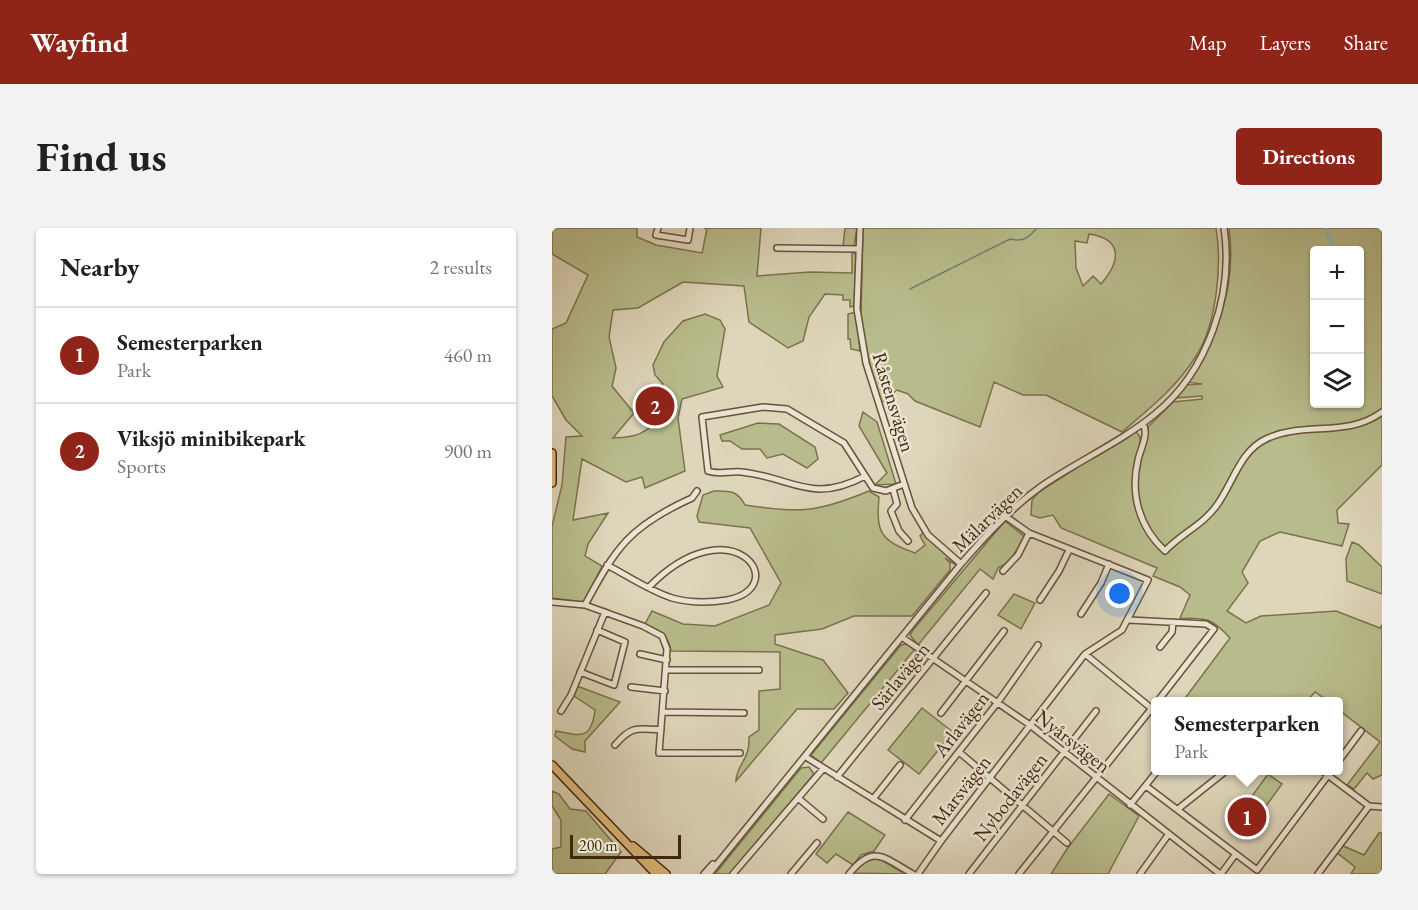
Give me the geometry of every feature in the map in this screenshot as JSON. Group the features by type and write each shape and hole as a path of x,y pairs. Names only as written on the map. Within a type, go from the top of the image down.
{"main road":[{"path":"552,453 552,483"},
{"path":"552,765 656,874"},
{"path":"619,835 652,859 666,874"}],"street":[{"path":"658,228 656,234 688,240 690,228"},
{"name":"Råstensvägen","path":"860,228 857,309 863,352 912,508 923,528 961,564"},
{"name":"Mälarvägen","path":"709,874 961,564 1005,516 1044,485 1143,423 1170,400 1206,347 1222,298 1226,256 1224,228"},
{"path":"777,248 859,249"},
{"path":"865,476 835,488 815,490 740,471 714,473 708,469 702,417 762,407 787,410 844,443 873,488 893,489 904,484"},
{"path":"1143,423 1146,431 1135,473 1136,501 1146,528 1165,551 1215,508 1242,461 1256,444 1282,434 1364,423 1382,412"},
{"path":"893,489 897,504 891,511 899,531 908,541"},
{"path":"585,605 621,543 640,526 692,498 697,491"},
{"path":"1005,516 1029,533 1148,580 1129,620 1118,634 1085,654 1151,702"},
{"path":"1003,571 1018,555 1029,533"},
{"path":"607,565 649,587 670,597 708,602 745,594 755,581 755,573 749,559 742,553 730,550 701,551 675,563 649,587"},
{"path":"1040,600 1059,571 1069,550"},
{"path":"1081,614 1101,583 1109,564"},
{"name":"Särlavägen","path":"837,777 986,593"},
{"path":"552,602 585,605 662,636 667,649 667,660 659,753 740,753"},
{"path":"561,711 571,696 605,612"},
{"path":"1129,620 1209,624 1214,629 1160,697"},
{"path":"1160,647 1172,632 1173,622"},
{"path":"580,672 614,685 625,642 597,630"},
{"path":"941,713 1004,631"},
{"name":"Nyårsvägen","path":"903,638 1030,725 1220,874"},
{"name":"Arlavägen","path":"905,819 998,702 1038,645"},
{"path":"640,654 667,660"},
{"name":"Marsvägen","path":"918,874 940,841 1085,654"},
{"path":"666,670 759,670"},
{"path":"631,687 664,691"},
{"path":"1019,874 1151,708"},
{"name":"Nybodavägen","path":"969,874 1096,711"},
{"path":"663,712 744,712"},
{"path":"615,746 627,731 639,728 661,730"},
{"path":"1343,755 1361,731"},
{"path":"958,752 1067,843"},
{"path":"806,757 940,841"},
{"path":"873,799 900,765"},
{"path":"733,874 823,769"},
{"path":"1130,805 1155,775"},
{"path":"1178,809 1220,775"},
{"path":"1146,786 1253,869 1259,868 1329,775"},
{"path":"1332,775 1369,806 1382,807"},
{"path":"798,798 823,819"},
{"path":"1318,874 1369,806"},
{"path":"1140,874 1168,835"},
{"name":"Mälarvägen","path":"704,874 739,836"},
{"path":"791,874 817,843"},
{"path":"849,874 862,859 870,855 880,856 913,874"},
{"path":"1220,874 1235,855"}],"green space":[{"path":"552,228 637,228 637,237 656,245 702,253 707,229 704,228 761,228 757,276 810,272 852,273 852,251 856,255 854,306 850,307 850,300 843,300 843,295 825,294 809,317 803,341 788,348 749,322 744,286 683,282 638,308 613,310 609,337 616,368 612,386 634,413 613,438 639,434 653,424 638,412 649,395 663,384 655,375 653,365 664,342 683,321 705,314 720,320 725,329 717,376 723,387 682,399 678,418 685,471 645,488 642,477 626,482 582,459 573,520 608,513 588,544 585,556 602,566 586,600 582,602 552,598 552,526 562,485 566,437 582,436 566,420 552,396 552,329 566,323 588,275 552,254"},
{"path":"845,228 857,228 854,246 843,246"},
{"path":"863,228 1216,228 1218,276 1216,294 1209,328 1203,343 1196,356 1171,388 1122,432 1046,395 1023,395 994,382 980,427 915,401 908,394 897,390 880,404 864,341 861,317","holes":["1089,234 1100,237 1113,246 1115,259 1101,284 1093,276 1083,286 1076,268 1075,241 1087,243"]},
{"path":"1229,228 1382,228 1382,465 1337,510 1338,523 1349,524 1342,546 1280,532 1260,541 1242,572 1248,583 1227,611 1246,623 1261,616 1336,611 1380,628 1382,625 1382,775 1373,779 1367,773 1354,789 1347,785 1380,742 1343,713 1343,697 1322,697 1315,692 1311,697 1186,697 1230,638 1208,620 1180,618 1190,595 1180,587 1153,576 1157,568 1061,528 1053,515 1040,518 1031,515 1032,500 1039,492 1135,430 1140,437 1140,445 1146,441 1147,428 1173,402 1202,399 1202,396 1175,398 1186,385 1202,384 1185,382 1216,328 1227,291 1231,250"},
{"path":"856,312 860,351 851,349 850,339 848,339 848,314"},
{"path":"863,412 877,422 896,484 875,485 887,473 859,426"},
{"path":"758,423 779,424 815,447 818,459 807,468 783,454 767,458 760,449 742,449 730,441 722,441 720,435"},
{"path":"714,491 732,492 739,496 745,505 794,510 835,504 869,491 879,497 878,519 883,534 894,544 915,553 925,545 920,536 923,533 907,503 909,502 916,519 956,565 945,558 950,563 950,570 912,616 854,616 822,629 775,635 775,644 823,660 848,693 834,709 797,709 736,781 748,751 749,737 759,730 759,691 780,689 780,652 671,651 668,641 662,634 645,624 652,611 683,624 715,626 769,605 781,583 750,528 699,522 697,516 703,495"},
{"path":"1005,521 1025,537 1009,562 998,568 993,579 980,569 918,645 910,635 913,630"},
{"path":"1352,542 1359,545 1382,567 1382,594 1347,581 1346,559"},
{"path":"1014,594 1035,603 1021,629 998,615"},
{"path":"907,644 915,649 821,763 811,755 901,645"},
{"path":"577,686 620,702 585,741 585,752 572,749 555,736 556,731 583,734 590,727 595,710 574,696"},
{"path":"922,708 953,732 919,774 888,750"},
{"path":"809,767 814,774 730,874 715,874 801,768"},
{"path":"1267,775 1282,784 1266,806 1252,796"},
{"path":"552,791 559,794 570,809 586,811 621,852 605,874 552,874 552,849 561,847 561,820 552,806"},
{"path":"1109,794 1139,816 1108,874 1051,874 1067,849"},
{"path":"848,812 885,835 874,851 861,855 853,865 836,854 827,863 816,854"},
{"path":"1379,833 1382,833 1382,874 1351,874 1355,867 1336,852 1341,845 1364,855"},
{"path":"873,858 905,874 852,873 864,861"}],"waterway":[{"path":"910,289 1010,239 1025,238 1037,228"},
{"path":"1326,228 1333,246"}],"place":[{"name":"Viksjö minibikepark","path":"655,406"},
{"name":"Semesterparken","path":"1247,817"}]}
